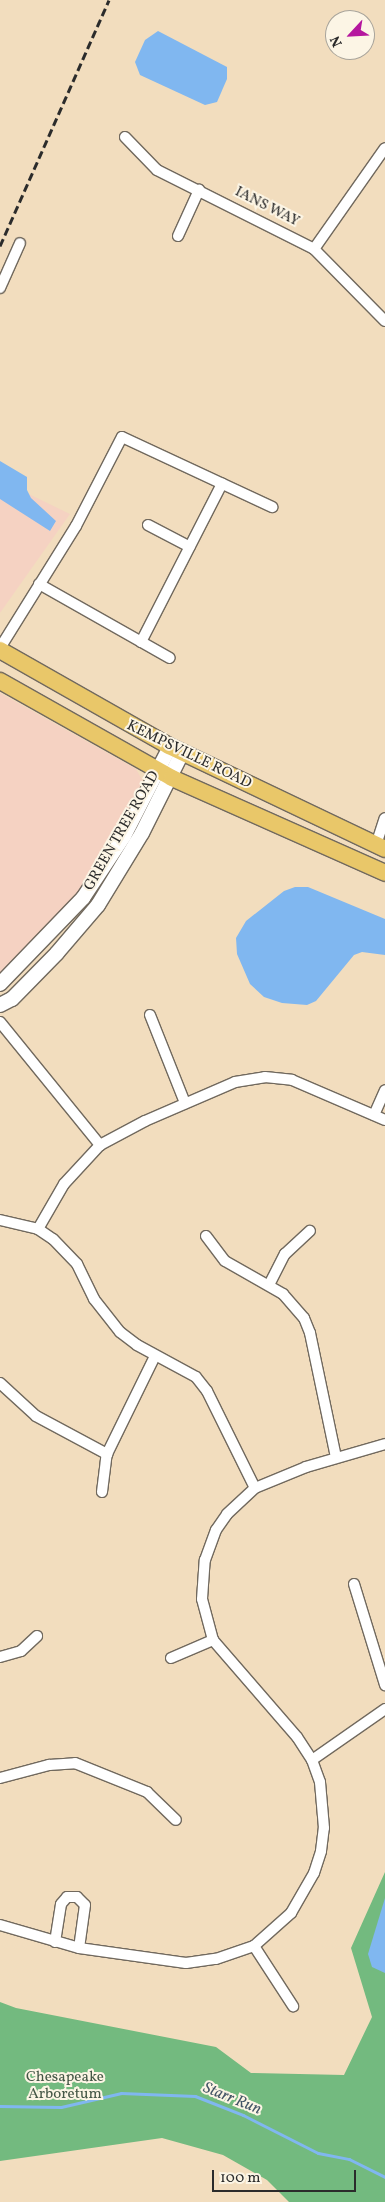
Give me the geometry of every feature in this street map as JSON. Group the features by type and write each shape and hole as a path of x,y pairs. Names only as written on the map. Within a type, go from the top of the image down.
{"main road":[{"name":"KEMPSVILLE ROAD","path":"0,649 176,750 380,847"},
{"name":"KEMPSVILLE ROAD","path":"0,681 165,774 385,873"}],"street":[{"name":"IANS WAY","path":"125,137 148,164 314,248 385,321"},
{"path":"314,248 385,148"},
{"path":"178,236 199,190"},
{"path":"0,288 20,243"},
{"path":"0,649 76,526 122,437 272,507"},
{"path":"141,642 222,484"},
{"path":"148,525 190,547"},
{"path":"39,584 170,658"},
{"name":"GREEN TREE ROAD","path":"0,1005 12,999 89,917 128,858 176,750"},
{"name":"GREEN TREE ROAD","path":"0,984 83,898 165,774"},
{"path":"380,847 385,818"},
{"path":"150,1015 185,1103"},
{"path":"0,1022 100,1145"},
{"path":"38,1229 64,1184 100,1145 185,1103 235,1082 271,1078 309,1085 385,1120"},
{"path":"374,1115 385,1090"},
{"path":"0,1220 38,1229 53,1239 77,1264 106,1317 137,1345 189,1372 202,1384 255,1488"},
{"path":"269,1285 285,1254 310,1231"},
{"path":"206,1236 225,1261 269,1285 295,1305 310,1333 336,1457"},
{"path":"102,1492 107,1454 155,1356"},
{"path":"0,1383 36,1416 107,1454"},
{"path":"0,1925 79,1948 186,1963 216,1959 254,1946 291,1913 314,1873 324,1828 320,1782 312,1760 282,1719 233,1666 213,1640 202,1599 205,1560 216,1530 227,1514 255,1488 336,1457 385,1444"},
{"path":"354,1584 385,1685"},
{"path":"0,1657 21,1651 37,1636"},
{"path":"171,1658 213,1640"},
{"path":"312,1760 385,1709"},
{"path":"0,1778 49,1765 75,1763 147,1792 176,1820"},
{"path":"55,1942 61,1904 67,1898 77,1897 85,1905 79,1948"},
{"path":"254,1946 293,2006"}],"shaded area":[{"path":"0,480 70,514 0,613"},
{"path":"0,693 136,769 144,783 131,811 73,899 0,974"}],"green space":[{"name":"Chesapeake Arboretum","path":"385,1872 385,2202 289,2202 267,2180 223,2155 162,2138 0,2161 0,2002 16,2008 216,2047 251,2073 344,2075 372,2017 351,1948"}],"water":[{"path":"158,31 227,67 227,79 217,102 205,105 140,75 135,62 145,40"},
{"path":"0,461 27,477 27,490 31,498 56,521 50,531 0,499"},
{"path":"295,887 308,887 385,919 385,955 362,952 354,955 316,1001 307,1005 282,1003 264,997 250,984 237,954 236,938 246,921 284,891"},
{"path":"385,1898 385,1973 372,1967 368,1954"}],"waterway":[{"name":"Starr Run","path":"0,2106 61,2107 121,2093 195,2096 243,2115 318,2153 349,2159 385,2177"}],"railway":[{"path":"0,246 109,0"}]}
